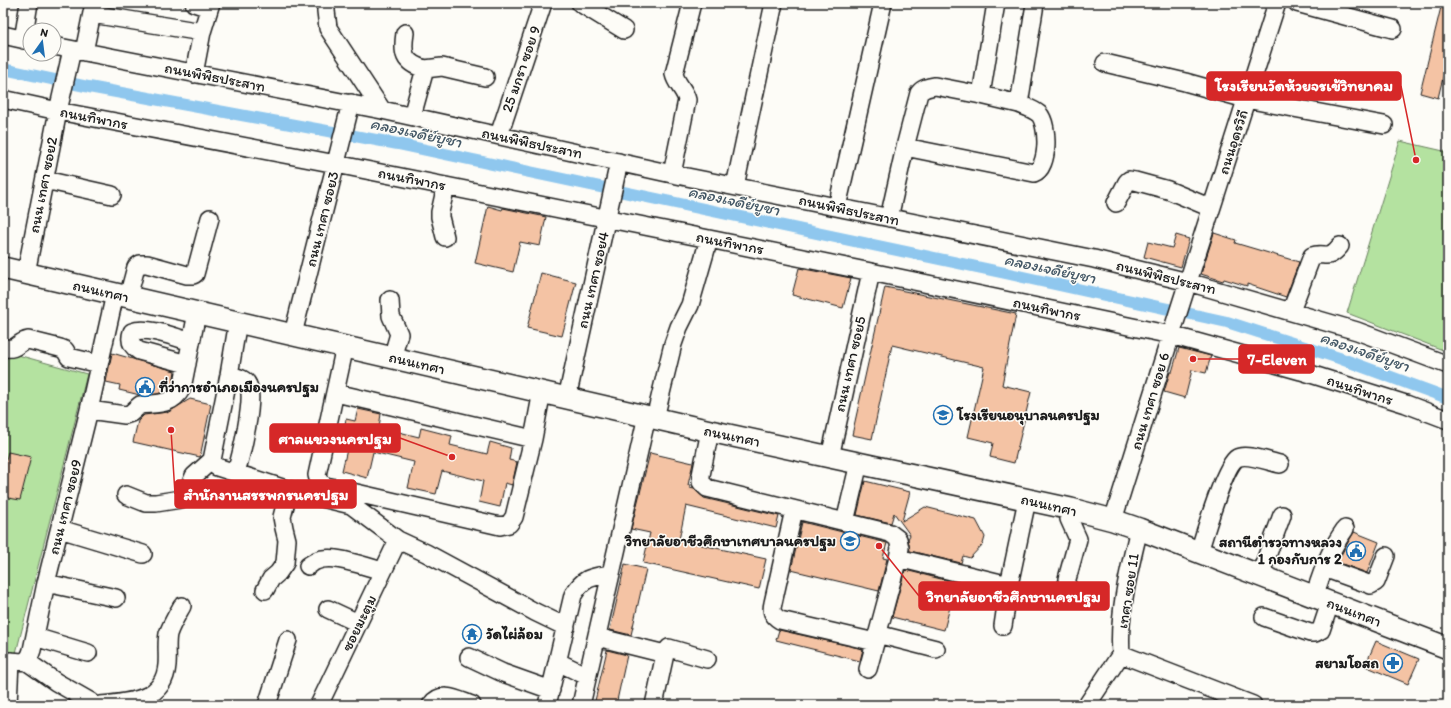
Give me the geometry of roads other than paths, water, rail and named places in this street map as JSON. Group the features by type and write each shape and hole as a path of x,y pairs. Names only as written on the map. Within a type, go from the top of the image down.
{"main road":[{"name":"ถนนเทศา","path":"3,268 542,391 710,431 1071,509 1113,520 1140,529 1448,648"}],"street":[{"path":"27,22 28,3"},
{"path":"326,3 328,28 382,110"},
{"name":"25 มกรา ซอย 9","path":"499,135 543,3"},
{"path":"672,174 687,100 685,93 675,78 675,70 692,3"},
{"path":"735,186 774,3"},
{"path":"837,207 884,3"},
{"path":"981,95 996,3"},
{"name":"ถนนอุดรวิถี","path":"1186,288 1277,3"},
{"path":"1297,3 1392,29"},
{"path":"583,4 624,30"},
{"path":"1019,104 1036,4"},
{"path":"194,74 202,32 205,5"},
{"path":"93,8 202,32"},
{"name":"ถนน เทศา ซอย2","path":"26,273 67,67 78,51 93,8"},
{"path":"405,33 403,49 407,59 415,66 425,69 442,67 485,77"},
{"path":"3,35 22,39"},
{"name":"ถนนพิพิธประสาท","path":"62,48 194,74 349,109 382,110 412,116 499,135 618,167 672,174 735,186 1094,259 1186,288 1291,311 1357,331 1448,365"},
{"path":"1105,63 1185,82 1246,99 1384,126"},
{"path":"412,116 425,69"},
{"path":"889,218 904,147 916,100 922,90 928,87 934,86 981,95 1030,108 1039,115 1044,124 1046,142 1045,156 1041,168 1038,172 1034,173 904,147"},
{"name":"ถนนทิพากร","path":"3,99 59,105 337,158 446,186 608,213 709,239 1170,335 1301,371 1406,404 1448,420"},
{"name":"ถนน เทศา ซอย3","path":"293,334 349,109"},
{"name":"ถนน เทศา ซอย4","path":"567,398 618,167"},
{"path":"45,180 112,195"},
{"path":"1116,203 1127,182 1130,180 1168,190 1212,208"},
{"path":"445,237 440,212 446,186"},
{"name":"ถนน เทศา ซอย9","path":"8,705 13,661 30,657 46,583 99,364 121,295 136,267 140,264 147,264 187,274 195,274 210,218"},
{"path":"581,705 610,574 651,417 673,344 679,327 690,305 709,239"},
{"path":"1291,311 1312,256 1328,256 1340,246"},
{"name":"ถนน เทศา ซอย5","path":"830,457 871,272"},
{"name":"ถนน เทศา ซอย 6","path":"1113,520 1186,288"},
{"path":"390,300 391,316 400,334 392,358"},
{"path":"89,410 126,416 140,405 168,402 176,398 182,388 197,313"},
{"path":"126,495 146,503 181,499 188,491 194,476 212,460 238,322"},
{"path":"187,364 139,351 133,348 130,342 130,337 132,332 137,330 191,342"},
{"path":"3,348 16,347 28,340 65,350 69,357 99,364"},
{"path":"345,346 317,475 319,482 326,486 500,526 509,524 514,517 533,439 542,391"},
{"path":"229,375 242,379 248,383 251,395 243,448 236,472"},
{"path":"336,393 533,439"},
{"path":"710,431 701,475 702,482 707,488 890,533 898,539 900,548 898,558 868,669"},
{"path":"1199,552 1211,512 1225,478 1234,461 1238,457 1243,456 1280,464"},
{"path":"212,460 213,464 218,467 289,490 351,505 398,540 426,553 535,612 566,627"},
{"path":"845,522 859,463"},
{"path":"265,590 271,579 278,573 285,562 287,540 282,517 289,490"},
{"path":"1003,626 1009,585 1027,500"},
{"path":"1067,579 1078,539 1069,519 1071,509"},
{"path":"794,510 773,603 772,610 774,616 780,620 936,649"},
{"path":"1260,575 1282,515"},
{"name":"เทศา ซอย 11","path":"1121,654 1120,642 1124,597 1140,529"},
{"path":"1264,617 1310,633 1315,633 1321,630 1324,568 1335,544 1345,529"},
{"path":"60,530 143,554"},
{"name":"ซอยมะตูม","path":"319,705 398,540"},
{"path":"1324,568 1371,585 1376,582 1386,556"},
{"path":"898,558 1009,585"},
{"path":"308,566 316,561 327,559 341,560 383,571"},
{"path":"469,657 549,697 573,595 578,587 590,577 610,574"},
{"path":"46,583 116,598"},
{"path":"101,705 130,702 145,697 157,690 164,680 167,670 168,634 182,606"},
{"path":"328,609 358,623"},
{"path":"35,637 88,653"},
{"path":"597,637 665,654"},
{"path":"267,705 288,640"},
{"path":"654,705 665,654 669,648 707,659"},
{"path":"1086,705 1121,654 1253,705"},
{"path":"13,661 56,682 92,702 94,705"},
{"path":"558,662 588,676"},
{"path":"431,705 440,697 448,696 472,705"}],"waterway":[{"name":"คลองเจดีย์บูชา","path":"3,69 89,87 398,144 1005,273 1227,322 1339,358 1448,398"}],"place":[{"name":"โรงเรียนวัดห้วยจรเข้วิทยาคม","path":"1416,160"},
{"name":"7-Eleven","path":"1193,359"},
{"name":"ที่ว่าการอำเภอเมืองนครปฐม","path":"145,387"},
{"name":"โรงเรียนอนุบาลนครปฐม","path":"943,415"},
{"name":"สำนักงานสรรพกรนครปฐม","path":"171,430"},
{"name":"ศาลแขวงนครปฐม","path":"452,457"},
{"name":"วิทยาลัยอาชีวศึกษาเทศบาลนครปฐม","path":"850,541"},
{"name":"วิทยาลัยอาชีวศึกษานครปฐม","path":"879,546"},
{"name":"สถานีตำรวจทางหลวง 1 กองกับการ 2","path":"1356,551"},
{"name":"วัดไผ่ล้อม","path":"472,634"},
{"name":"สยามโอสถ","path":"1393,663"}]}
